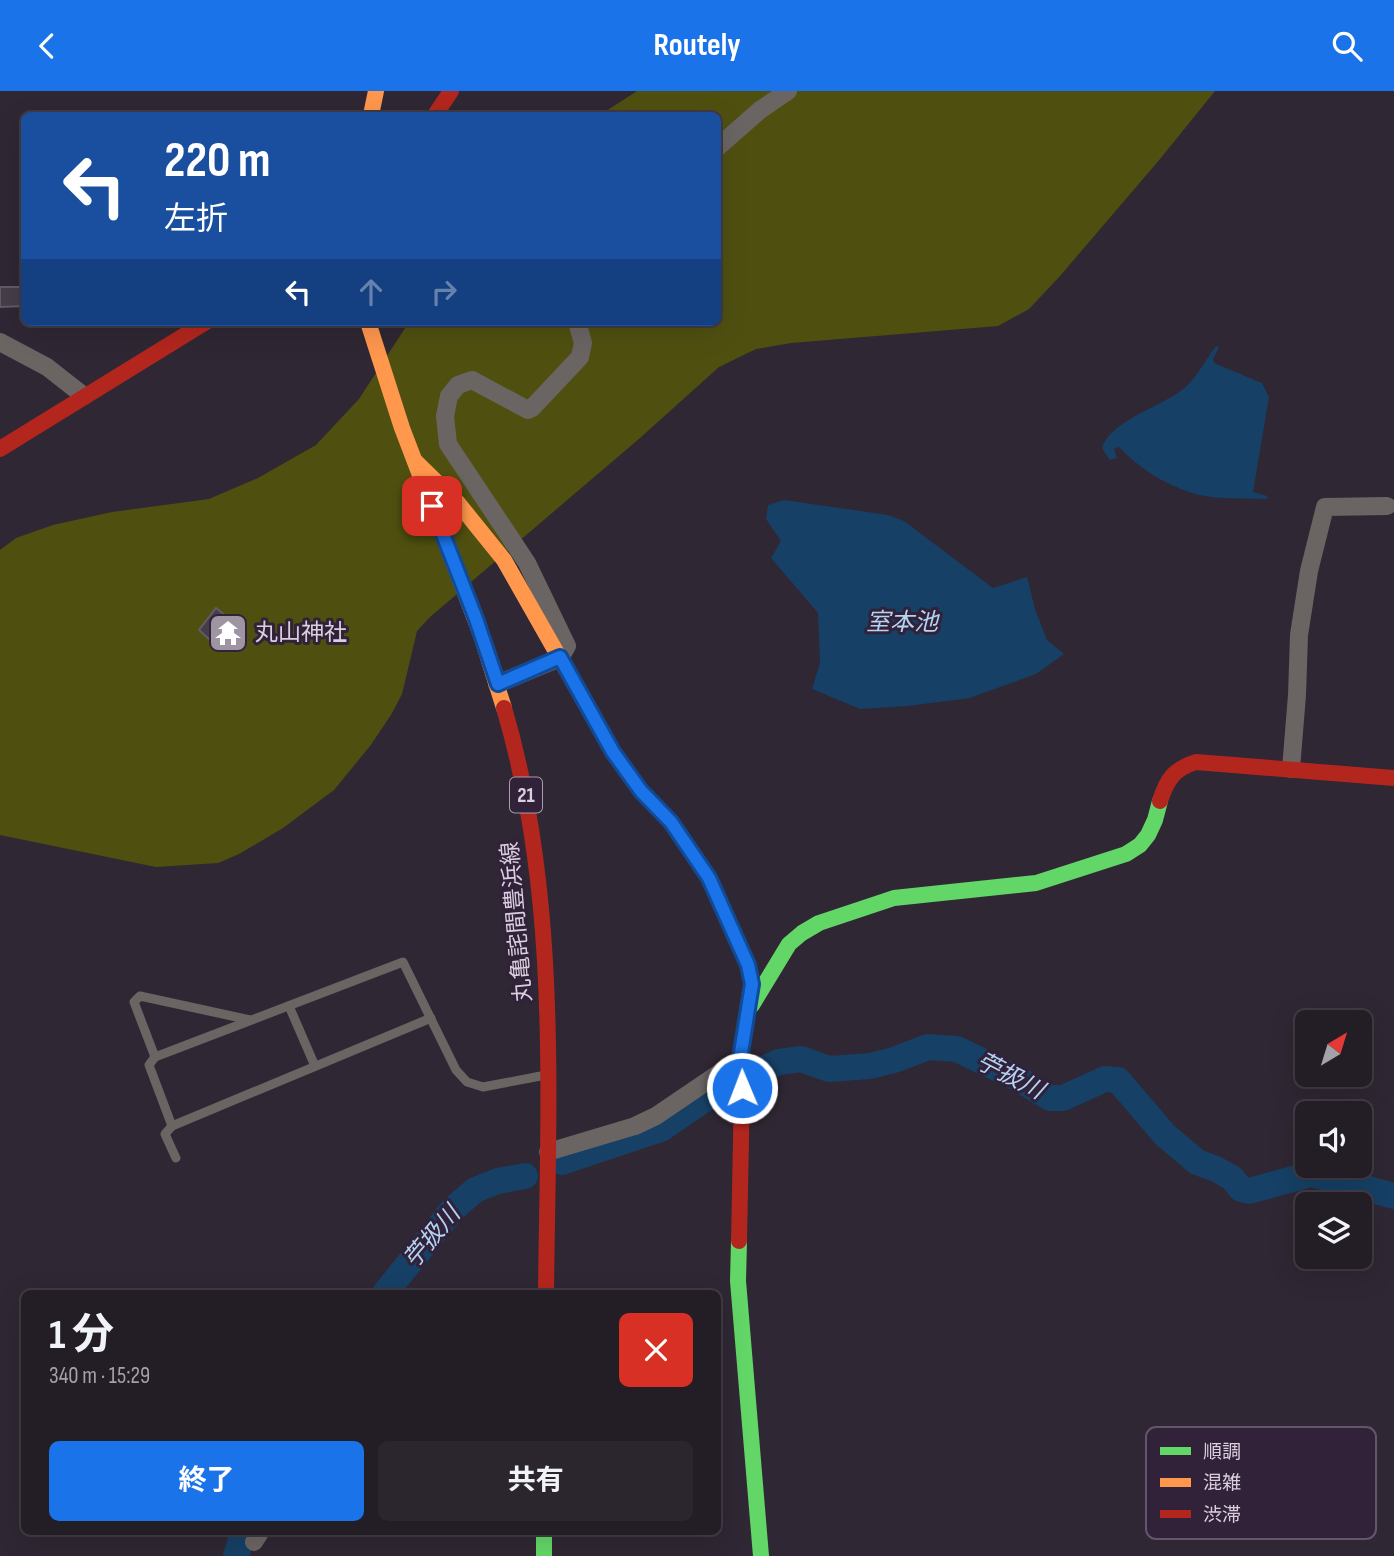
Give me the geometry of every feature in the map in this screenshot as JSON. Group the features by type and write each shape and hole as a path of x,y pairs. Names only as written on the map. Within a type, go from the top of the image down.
{"street":[{"path":"372,112 376,91"},
{"path":"437,112 451,91"},
{"path":"721,144 760,110 788,91"},
{"path":"0,449 199,326"},
{"name":"丸亀詫間豊浜線","path":"369,326 415,461 498,684 515,742 530,813 540,887 546,982 546,1290"},
{"path":"498,684 560,657 567,646 527,563 448,444 445,416 449,396 458,385 472,380 528,410 532,408 580,357 583,343 578,326"},
{"path":"0,342 47,367 84,396"},
{"path":"415,461 458,503 504,560 613,752 641,791 671,822 709,878 748,965 752,984 740,1059 742,1088 738,1280 761,1556"},
{"path":"1291,769 1299,635 1309,571 1325,507 1387,506"},
{"path":"748,1011 789,944 819,923 894,898 1036,883 1126,854 1140,845 1148,835 1165,785 1173,774 1196,762 1394,778"},
{"path":"548,1152 656,1117 740,1059"},
{"path":"544,1535 544,1556"}],"lane":[{"path":"172,1126 149,1065 155,1056 403,962 456,1070 467,1082 483,1087 548,1075"},
{"path":"155,1056 134,1002 140,996 251,1020"},
{"path":"289,1006 315,1066"},
{"path":"176,1159 165,1134 172,1126 431,1018"}],"shaded area":[{"path":"637,91 1215,91 1160,159 1029,309 998,326 791,343 756,349 719,367 430,617 417,631 402,694 370,746 334,790 283,828 218,863 156,867 0,835 0,550 16,538 53,525 112,512 209,499 258,478 316,445 359,399 406,326 721,326 721,112 605,112"}],"water":[{"path":"1216,346 1219,347 1213,359 1214,363 1262,383 1269,397 1253,492 1267,496 1267,499 1220,498 1192,493 1152,475 1119,447 1114,449 1117,458 1110,460 1102,448 1107,438 1125,422 1186,387"},
{"name":"室本池","path":"784,500 888,515 904,521 993,588 1027,577 1047,640 1064,654 1036,674 970,698 860,709 812,689 820,663 818,613 771,558 781,541 766,519 768,505"}],"building":[{"path":"0,287 21,287 21,306 0,307"},
{"path":"216,608 228,618 210,640 199,630"},
{"name":"丸山神社","path":"237,616 246,623 236,636 240,640 232,651 227,647 225,651 216,644 219,640 214,637 223,626 227,629"}],"waterway":[{"name":"苧扱川","path":"751,1074 779,1062 801,1059 829,1069 870,1066 928,1047 957,1049 1019,1079 1050,1098 1063,1098 1105,1079 1118,1080 1165,1135 1197,1162 1232,1178 1241,1189 1249,1191 1311,1174 1394,1196"},
{"name":"苧扱川","path":"562,1162 661,1129 728,1083"},
{"name":"苧扱川","path":"387,1290 453,1209 475,1190 498,1181 525,1176"},
{"name":"苧扱川","path":"236,1556 243,1535"}],"traffic: fast":[{"path":"752,1005 789,944 819,923 894,898 1036,883 1126,854 1140,845 1148,835 1160,801"},
{"path":"739,1241 738,1281 761,1556"},
{"path":"544,1535 544,1556"}],"traffic: slow":[{"path":"372,112 376,91"},
{"path":"369,326 402,428 481,635 504,708"},
{"path":"415,461 458,503 504,560 613,752 655,806"}],"traffic: jam":[{"path":"437,112 451,91"},
{"path":"0,449 200,326"},
{"path":"504,708 522,779 542,925 548,1072 546,1290"},
{"path":"1160,801 1172,776 1196,762 1394,778"},
{"path":"655,806 671,822 709,878 748,965 752,984 740,1059 742,1088 739,1241"}],"place":[{"name":"丸山神社","path":"228,633"}],"route":[{"path":"432,506 498,684 560,657 613,752 641,791 671,822 709,878 748,965 752,984 740,1059 742,1088"}]}
